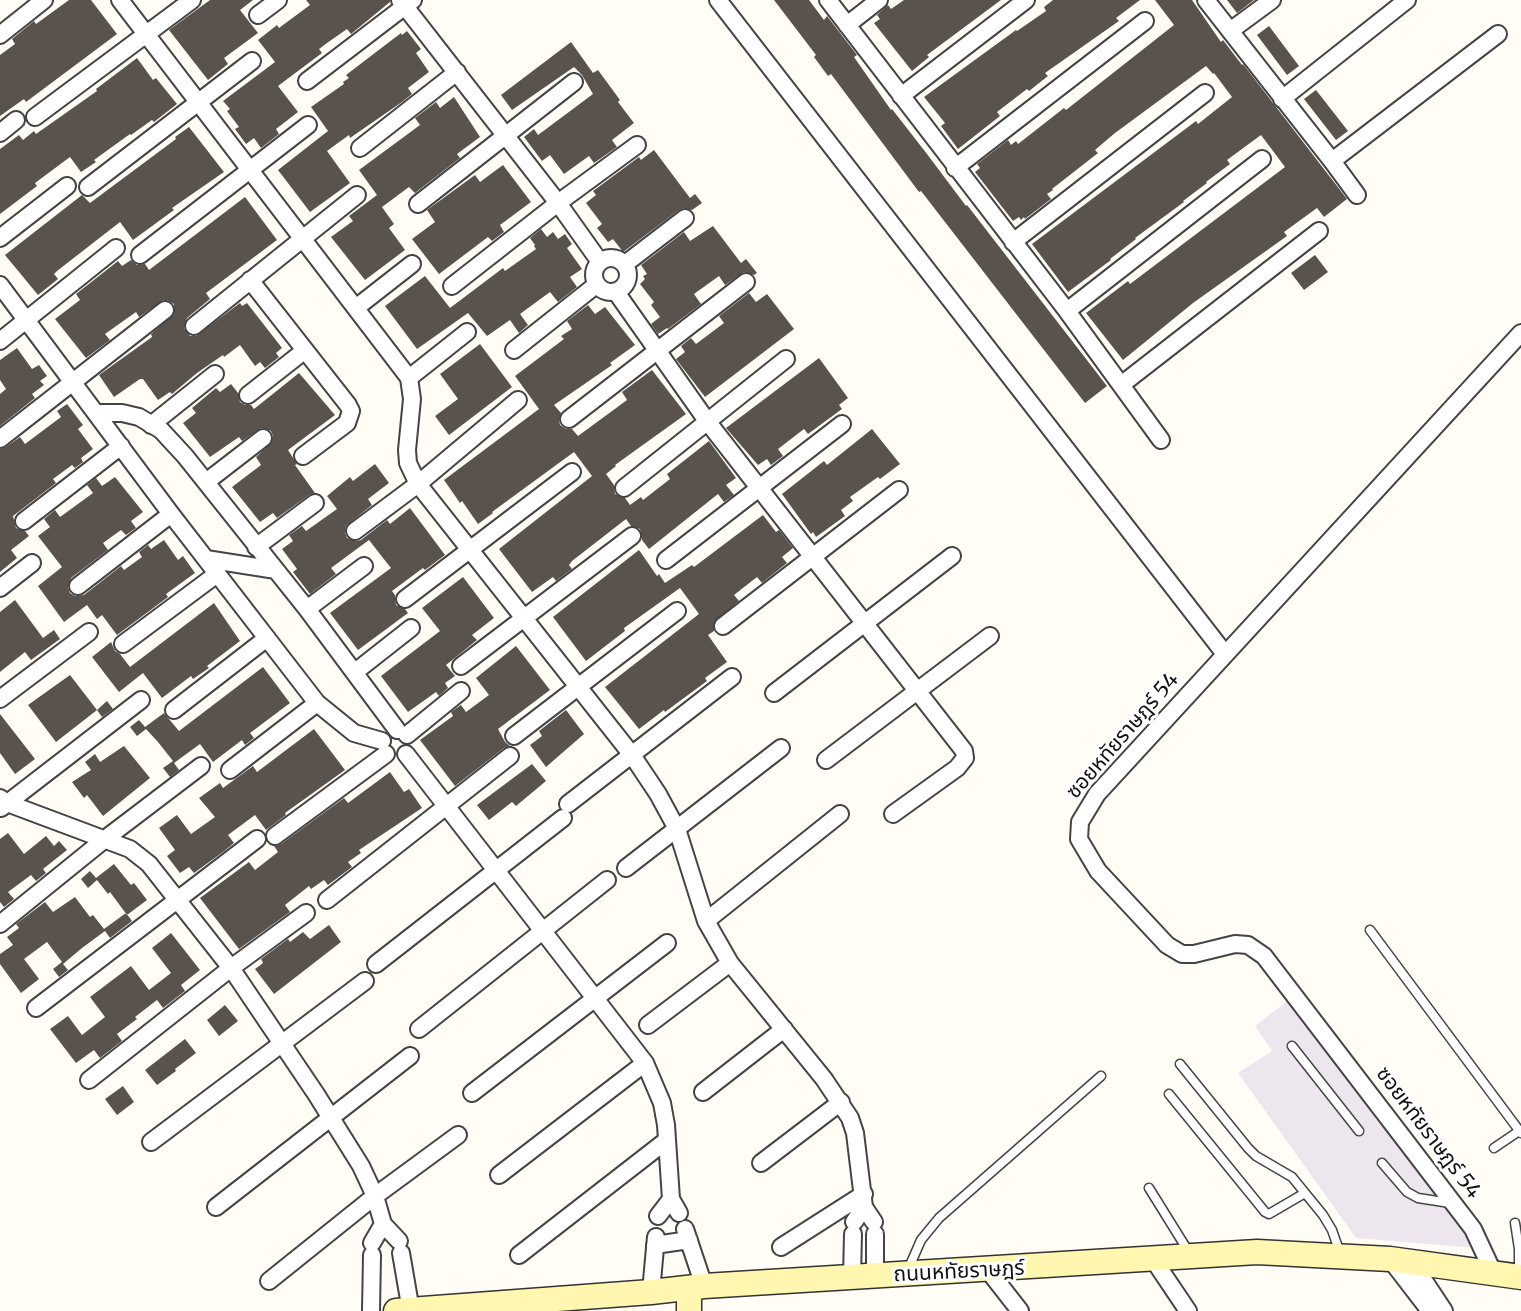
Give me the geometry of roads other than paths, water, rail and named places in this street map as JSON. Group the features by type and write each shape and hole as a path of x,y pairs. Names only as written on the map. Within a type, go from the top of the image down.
{"main road":[{"name":"ถนนหทัยราษฎร์","path":"396,1311 651,1292 694,1295 864,1277 1257,1252 1401,1260 1520,1276"}],"street":[{"path":"0,35 44,0"},
{"path":"120,0 249,171 357,307 409,378 412,399 408,463 418,484 632,755 663,802 677,829 706,921 730,963 841,1102 855,1133 864,1200 874,1228 864,1277"},
{"path":"35,117 192,0"},
{"path":"258,15 278,0"},
{"path":"718,0 1225,654"},
{"path":"828,0 1067,311 1161,440"},
{"path":"847,25 879,0"},
{"path":"901,96 1026,0"},
{"path":"1206,0 1357,195"},
{"path":"1230,32 1272,0"},
{"path":"1282,99 1407,0"},
{"path":"307,81 406,2 600,262"},
{"path":"955,168 1145,21"},
{"path":"1332,161 1498,34"},
{"path":"88,187 252,61"},
{"path":"360,148 457,72"},
{"path":"418,204 574,82"},
{"path":"1013,242 1205,93"},
{"path":"0,133 16,120"},
{"path":"140,255 308,125"},
{"path":"452,286 637,145"},
{"path":"1067,311 1262,159"},
{"path":"0,238 67,186"},
{"path":"194,326 357,195"},
{"path":"625,264 684,218"},
{"path":"1121,385 1319,231"},
{"path":"0,340 117,248"},
{"path":"610,258 625,264 629,273 624,287 616,292 603,291 596,285 594,273 600,262 610,258"},
{"path":"357,307 412,264"},
{"path":"250,280 351,411 347,423 303,456"},
{"path":"569,419 746,282"},
{"path":"0,285 171,514 317,703 354,733 384,747 396,758 405,754 410,745 402,733 185,456 161,430 139,417 122,413 96,413"},
{"path":"514,350 596,285"},
{"path":"616,292 707,422 964,751 965,758 957,768 893,814"},
{"path":"0,439 165,310"},
{"path":"409,378 467,332"},
{"name":"ซอยหทัยราษฎร์ 54","path":"1493,1272 1473,1229 1264,956 1248,945 1235,944 1194,954 1182,954 1167,945 1098,871 1079,838 1080,822 1097,794 1521,333"},
{"path":"248,395 304,351"},
{"path":"624,488 786,359"},
{"path":"151,425 215,374"},
{"path":"355,531 418,484 518,400"},
{"path":"666,560 842,424"},
{"path":"206,482 263,438"},
{"path":"24,521 121,446"},
{"path":"405,599 572,472"},
{"path":"723,626 899,490"},
{"path":"256,547 315,503"},
{"path":"78,586 171,514"},
{"path":"461,666 632,536"},
{"path":"774,693 952,556"},
{"path":"206,559 276,570"},
{"path":"0,588 32,563"},
{"path":"307,609 364,566"},
{"path":"123,644 217,574"},
{"path":"514,736 677,611"},
{"path":"355,672 411,628"},
{"path":"0,699 89,632"},
{"path":"826,760 990,636"},
{"path":"174,710 267,638"},
{"path":"376,964 496,870 632,755 732,677"},
{"path":"275,836 384,747 388,733 402,733 461,691"},
{"path":"2,803 141,700"},
{"path":"230,770 317,703"},
{"path":"626,868 782,748"},
{"path":"405,754 645,1063 662,1103 675,1206 658,1216"},
{"path":"327,900 510,756"},
{"path":"0,924 105,839 201,766"},
{"path":"2,803 130,849 149,864 231,968 361,1166 375,1196 383,1224 400,1247 411,1311"},
{"path":"706,921 840,814"},
{"path":"36,1008 257,838"},
{"path":"419,1029 606,880"},
{"path":"89,1080 231,968 306,913"},
{"path":"472,1093 666,943"},
{"path":"648,1025 730,963"},
{"path":"152,1142 365,981"},
{"path":"704,1092 784,1029"},
{"path":"216,1207 410,1056"},
{"path":"499,1174 645,1063"},
{"path":"761,1163 841,1102"},
{"path":"269,1281 375,1196 458,1135"},
{"path":"519,1255 667,1140"},
{"path":"864,1200 853,1228 864,1277"},
{"path":"781,1247 864,1200"},
{"path":"371,1311 372,1249 383,1224"},
{"path":"651,1292 656,1241 687,1235 694,1295"},
{"path":"1153,1259 1188,1311"},
{"path":"1401,1260 1430,1311"},
{"path":"1401,1260 1444,1311"},
{"path":"988,1270 1020,1311"}],"lane":[{"path":"1370,930 1520,1132 1494,1148"},
{"path":"1292,1046 1359,1131"},
{"path":"1180,1064 1248,1148 1256,1156 1292,1177 1323,1215 1332,1230 1341,1257"},
{"path":"906,1275 921,1240 939,1218 1101,1076"},
{"path":"1169,1094 1265,1212 1269,1214 1305,1193"},
{"path":"1382,1163 1407,1192 1418,1197 1454,1204"},
{"path":"1149,1188 1191,1257"},
{"path":"1515,1223 1520,1249 1520,1276"}]}
